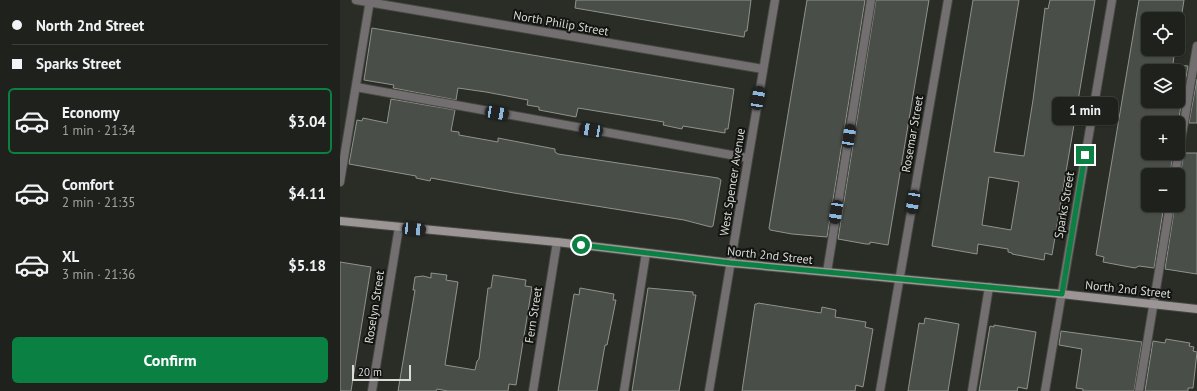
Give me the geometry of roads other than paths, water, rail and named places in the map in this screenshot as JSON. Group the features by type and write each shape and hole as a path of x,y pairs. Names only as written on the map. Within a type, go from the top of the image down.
{"street":[{"name":"North Philip Street","path":"356,0 370,1 763,69"},
{"name":"West Spencer Avenue","path":"709,391 775,0"},
{"path":"826,272 871,0"},
{"name":"Rosemar Street","path":"880,391 948,0"},
{"name":"Sparks Street","path":"1045,391 1112,0"},
{"path":"340,182 370,1"},
{"path":"1176,168 1197,46"},
{"path":"356,87 748,158"},
{"path":"1139,391 1169,212"},
{"name":"North 2nd Street","path":"340,221 557,242 731,263 1062,294 1197,309"},
{"name":"Roselyn Street","path":"372,391 399,227"},
{"name":"Fern Street","path":"533,391 557,242"},
{"path":"624,391 646,253"},
{"path":"972,391 989,288"}]}
